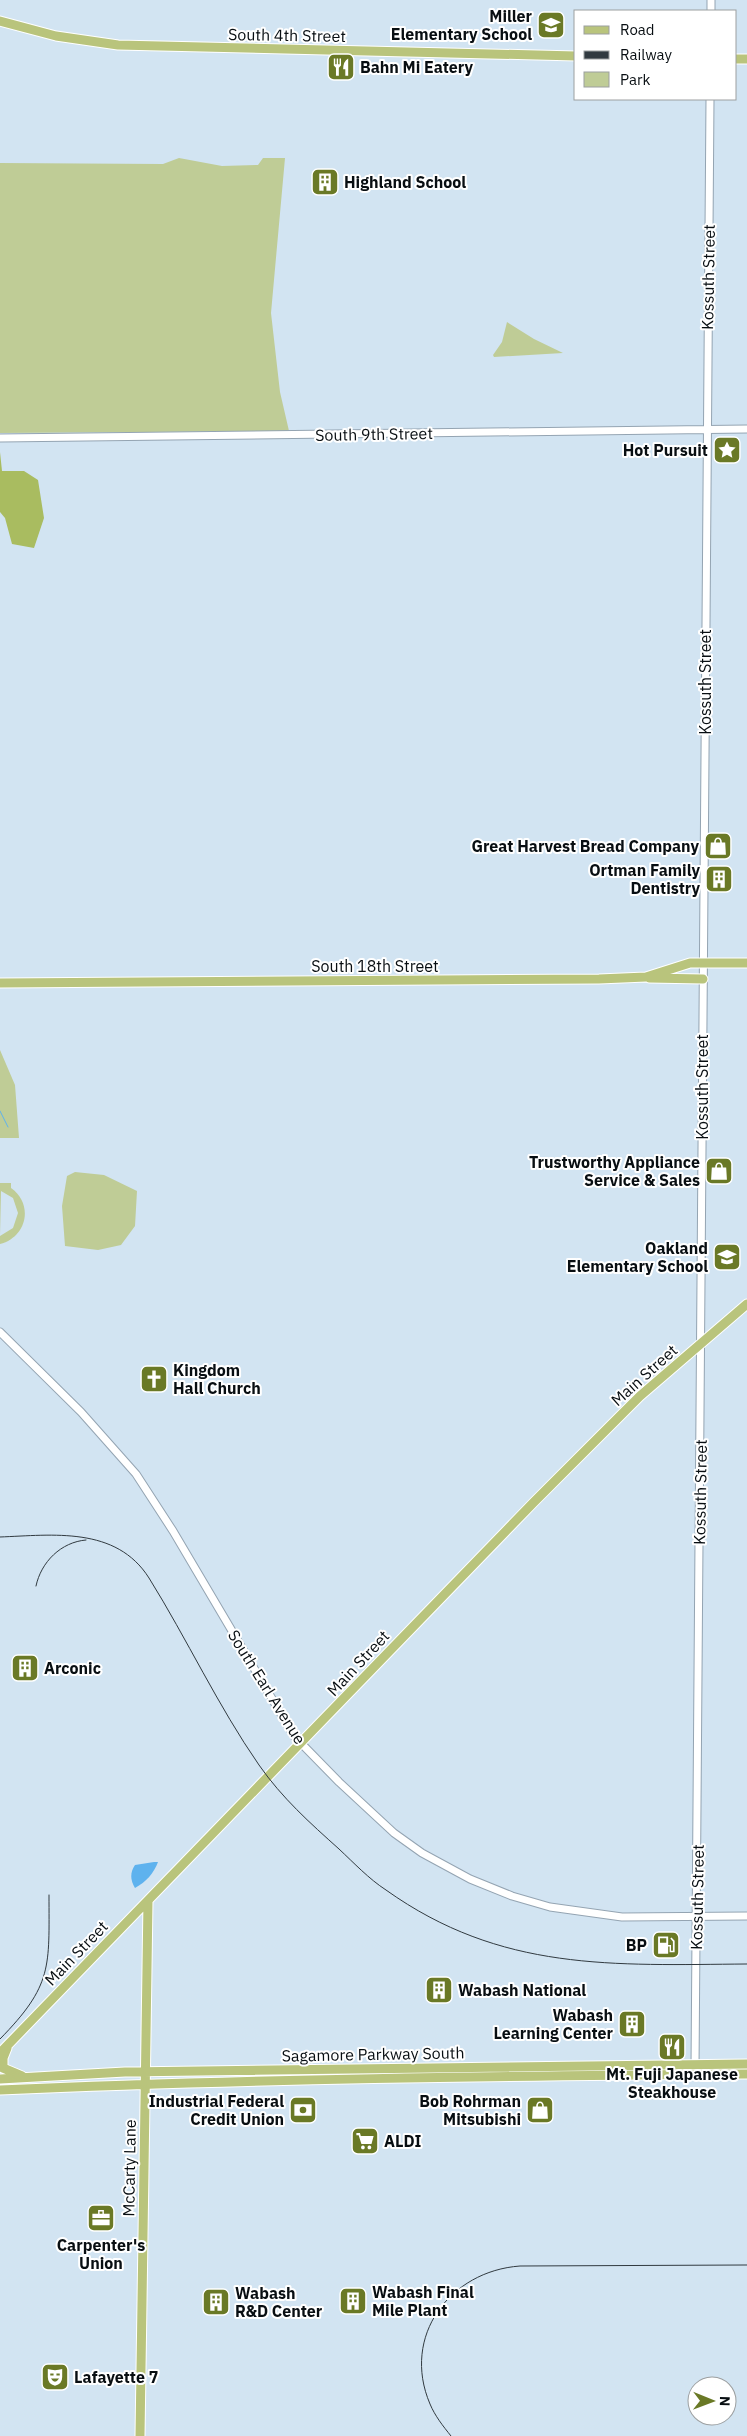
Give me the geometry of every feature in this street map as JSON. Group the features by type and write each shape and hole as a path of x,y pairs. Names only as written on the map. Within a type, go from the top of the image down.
{"main road":[{"name":"South 4th Street","path":"0,21 56,36 118,45 574,56"},
{"name":"South 18th Street","path":"0,983 646,978 680,966 704,962 747,963"},
{"path":"646,978 661,980 703,979"},
{"name":"Main Street","path":"0,2053 534,1502 640,1396 747,1304"},
{"name":"McCarty Lane","path":"140,2436 148,1901"},
{"path":"11,2042 3,2058 3,2068 24,2077"},
{"name":"Sagamore Parkway South","path":"0,2079 145,2072 747,2064"},
{"name":"Sagamore Parkway South","path":"0,2090 145,2083 362,2078 747,2074"}],"street":[{"name":"Kossuth Street","path":"695,2074 710,100"},
{"name":"South 9th Street","path":"0,438 747,429"},
{"name":"South Earl Avenue","path":"0,1332 81,1412 136,1474 173,1531 264,1686 301,1744 364,1806 401,1838 441,1864 481,1884 524,1900 584,1914 622,1917 747,1916"}],"green space":[{"path":"179,158 222,166 258,165 263,158 285,158 271,313 280,392 289,431 0,433 0,163 163,164"},
{"path":"507,322 534,339 563,353 494,357 493,355 502,342"},
{"path":"0,452 2,471 24,471 38,480 44,518 34,548 12,544 5,518 0,512"},
{"path":"0,1050 15,1085 19,1138 0,1138"},
{"path":"75,1172 104,1175 137,1191 135,1226 121,1245 98,1250 65,1246 62,1206 67,1176"},
{"path":"0,1183 11,1183 11,1188 23,1203 25,1211 21,1227 16,1235 0,1244 0,1236 13,1228 18,1213 13,1198 1,1191 0,1235"}],"water":[{"path":"158,1862 152,1873 143,1883 135,1888 131,1876 135,1865"}],"waterway":[{"path":"0,1111 8,1127"}],"railway":[{"path":"0,1537 41,1535 82,1537 119,1549 135,1561 149,1578 163,1601 244,1743 277,1788 307,1820 368,1876 380,1886 429,1917 472,1936 515,1950 559,1958 604,1963 747,1964"},
{"path":"36,1586 47,1561 68,1545 86,1540"},
{"path":"0,2039 30,2004 39,1989 44,1974 49,1940 49,1895"},
{"path":"451,2436 430,2404 423,2379 422,2354 427,2332 438,2311 453,2294 472,2280 495,2271 520,2266 747,2265"}],"place":[{"name":"Miller Elementary School","path":"551,25"},
{"name":"Bahn Mi Eatery","path":"341,67"},
{"name":"Highland School","path":"325,182"},
{"name":"Hot Pursuit","path":"727,450"},
{"name":"Great Harvest Bread Company","path":"718,846"},
{"name":"Ortman Family Dentistry","path":"719,879"},
{"name":"Trustworthy Appliance Service & Sales","path":"719,1171"},
{"name":"Oakland Elementary School","path":"727,1257"},
{"name":"Kingdom Hall Church","path":"154,1379"},
{"name":"Arconic","path":"25,1668"},
{"name":"BP","path":"666,1945"},
{"name":"Wabash National","path":"439,1990"},
{"name":"Wabash Learning Center","path":"632,2024"},
{"name":"Mt. Fuji Japanese Steakhouse","path":"672,2047"},
{"name":"Industrial Federal Credit Union","path":"303,2110"},
{"name":"Bob Rohrman Mitsubishi","path":"540,2110"},
{"name":"ALDI","path":"365,2141"},
{"name":"Carpenter's Union","path":"101,2218"},
{"name":"Wabash Final Mile Plant","path":"353,2301"},
{"name":"Wabash R&D Center","path":"216,2302"},
{"name":"Lafayette 7","path":"55,2377"}]}
